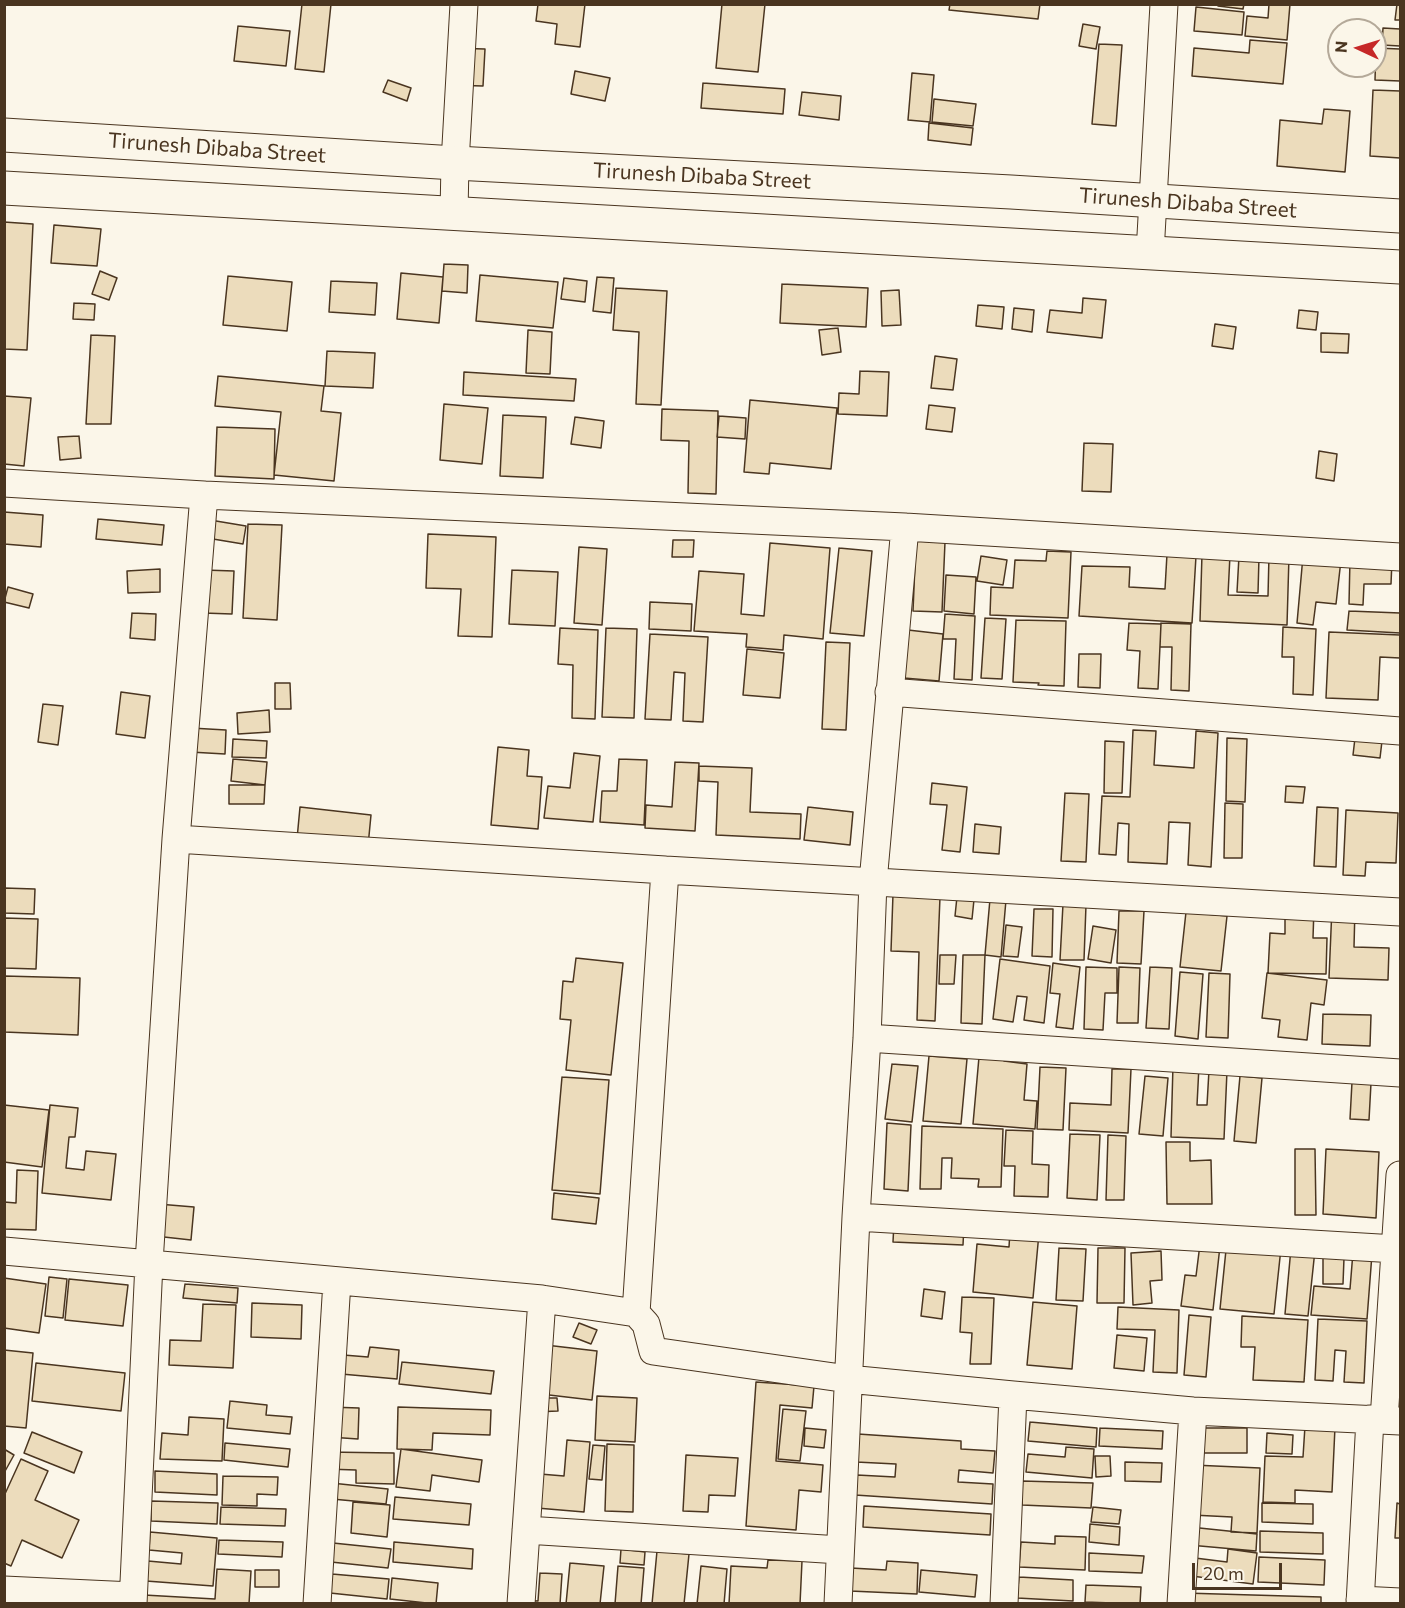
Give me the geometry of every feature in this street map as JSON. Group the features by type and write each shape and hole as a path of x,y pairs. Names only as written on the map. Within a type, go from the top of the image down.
{"street":[{"path":"454,213 464,4"},
{"path":"1150,253 1164,4"},
{"name":"Tirunesh Dibaba Street","path":"4,135 455,163 999,191 1401,216"},
{"path":"4,188 1401,267"},
{"path":"4,483 204,495 904,527 1401,557"},
{"path":"4,1590 133,1600 149,1263 176,839 204,495"},
{"path":"838,1604 873,882 904,527"},
{"path":"889,692 1401,730"},
{"path":"176,839 665,870 1401,912"},
{"path":"636,1313 665,870"},
{"path":"867,1038 1401,1073"},
{"path":"1401,1175 1385,1420 1360,1602 1401,1602"},
{"path":"856,1217 1396,1249"},
{"path":"4,1251 542,1299 636,1313 646,1324 652,1351 848,1379 1193,1411 1385,1420"},
{"path":"317,1604 337,1281"},
{"path":"521,1604 542,1299"},
{"path":"1004,1604 1014,1395"},
{"path":"1181,1604 1193,1411"},
{"path":"526,1530 840,1550"}],"building":[{"path":"302,4 331,4 324,72 295,69"},
{"path":"538,4 585,4 580,47 555,44 557,24 536,21"},
{"path":"722,4 765,4 758,72 716,68"},
{"path":"950,4 1040,4 1038,19 949,10"},
{"path":"1218,4 1244,4 1243,9 1218,6"},
{"path":"1269,4 1290,4 1287,40 1245,36 1247,16 1268,18"},
{"path":"1397,4 1400,4 1400,20 1395,20"},
{"path":"1196,7 1244,12 1242,35 1194,31"},
{"path":"1083,24 1100,27 1096,49 1079,46"},
{"path":"238,26 290,31 286,66 234,61"},
{"path":"1387,28 1400,29 1400,46 1387,45"},
{"path":"1250,40 1287,43 1283,84 1192,76 1194,48 1249,53"},
{"path":"1099,44 1122,45 1116,126 1092,124"},
{"path":"451,48 485,49 483,86 449,85"},
{"path":"1387,48 1400,49 1400,81 1375,80 1375,78 1387,78"},
{"path":"575,71 610,78 605,101 571,94"},
{"path":"912,73 934,75 930,122 908,120"},
{"path":"388,80 411,88 407,101 383,92"},
{"path":"703,83 785,89 783,114 701,108"},
{"path":"1373,90 1400,91 1400,158 1370,156"},
{"path":"802,92 841,96 839,120 799,115"},
{"path":"934,99 976,104 973,126 932,122"},
{"path":"1324,109 1350,111 1345,172 1277,166 1280,120 1322,124"},
{"path":"929,123 973,128 971,145 928,140"},
{"path":"4,222 33,224 27,350 4,349"},
{"path":"54,225 101,229 97,266 51,263"},
{"path":"444,264 468,265 467,293 442,291"},
{"path":"100,271 117,278 109,300 92,294"},
{"path":"401,273 443,277 439,323 397,319"},
{"path":"480,275 558,282 553,328 476,321"},
{"path":"228,276 292,282 287,331 223,325"},
{"path":"597,277 614,278 611,313 593,311"},
{"path":"564,278 587,281 585,302 561,299"},
{"path":"331,281 377,283 375,315 329,312"},
{"path":"782,284 868,288 866,327 780,323"},
{"path":"616,288 667,291 661,405 636,404 639,332 613,330"},
{"path":"899,290 901,325 882,326 881,291"},
{"path":"1083,298 1106,300 1102,338 1047,332 1050,310 1082,313"},
{"path":"74,303 95,304 94,320 73,319"},
{"path":"978,305 1004,307 1002,329 976,326"},
{"path":"1014,308 1034,310 1032,332 1012,329"},
{"path":"1299,310 1318,312 1316,330 1297,328"},
{"path":"1215,324 1236,327 1233,349 1212,346"},
{"path":"838,328 841,352 822,355 819,330"},
{"path":"528,330 552,332 550,374 526,373"},
{"path":"1321,333 1349,334 1348,353 1321,352"},
{"path":"91,335 115,336 111,424 86,424"},
{"path":"327,351 375,353 373,388 325,386"},
{"path":"935,356 957,359 953,390 931,388"},
{"path":"860,371 889,372 887,416 838,414 839,393 859,394"},
{"path":"464,372 576,379 574,401 463,395"},
{"path":"218,376 324,386 321,411 341,413 334,481 274,475 281,412 215,406"},
{"path":"4,396 31,398 24,466 4,464"},
{"path":"750,400 837,408 831,469 770,463 769,474 744,472"},
{"path":"444,404 488,408 482,464 440,460"},
{"path":"929,405 955,408 952,432 926,429"},
{"path":"662,409 718,411 716,494 688,493 689,441 661,440"},
{"path":"503,415 546,417 543,478 500,476"},
{"path":"719,416 746,418 745,439 717,437"},
{"path":"575,417 604,421 601,448 571,444"},
{"path":"217,427 275,429 274,479 215,476"},
{"path":"79,436 81,458 60,460 58,437"},
{"path":"1084,443 1113,444 1111,492 1082,491"},
{"path":"1319,451 1337,454 1334,481 1316,478"},
{"path":"4,512 43,515 41,547 4,544"},
{"path":"98,519 164,525 162,545 96,539"},
{"path":"210,520 246,526 243,544 207,538"},
{"path":"248,524 282,525 277,620 243,618"},
{"path":"428,534 496,537 492,637 458,636 461,589 426,588"},
{"path":"673,540 694,540 693,557 672,557"},
{"path":"916,541 945,542 942,612 913,611"},
{"path":"770,543 830,548 823,639 784,635 783,650 746,647 747,634 694,631 699,571 744,574 741,614 764,616"},
{"path":"579,547 607,549 602,625 574,623"},
{"path":"839,548 872,551 864,636 830,633"},
{"path":"1047,551 1071,552 1068,618 990,615 991,587 1013,588 1015,560 1046,561"},
{"path":"1167,554 1196,556 1192,623 1079,616 1082,566 1130,567 1129,587 1165,589"},
{"path":"1202,554 1230,555 1228,595 1268,596 1269,555 1289,556 1287,625 1200,621"},
{"path":"981,556 1007,560 1003,585 977,581"},
{"path":"1239,556 1259,557 1258,593 1237,592"},
{"path":"1303,556 1341,560 1336,604 1316,602 1313,625 1297,623"},
{"path":"1350,559 1392,560 1391,584 1364,584 1363,605 1349,604"},
{"path":"160,569 160,592 128,593 127,571"},
{"path":"204,570 234,571 232,614 203,613"},
{"path":"512,570 558,572 555,626 509,624"},
{"path":"946,575 976,577 974,614 944,611"},
{"path":"8,587 33,594 29,608 4,602"},
{"path":"650,602 692,604 691,631 649,629"},
{"path":"1349,611 1400,613 1400,633 1347,630"},
{"path":"132,613 156,614 155,640 130,638"},
{"path":"945,614 975,616 972,680 954,679 956,639 943,639"},
{"path":"985,618 1006,619 1002,679 981,678"},
{"path":"1016,620 1066,621 1064,686 1013,682"},
{"path":"1129,623 1161,624 1158,689 1138,688 1140,651 1127,650"},
{"path":"1161,623 1191,624 1189,691 1171,690 1172,647 1160,647"},
{"path":"1283,627 1316,629 1313,695 1293,694 1294,657 1282,657"},
{"path":"560,628 598,630 595,719 572,718 573,665 558,664"},
{"path":"606,628 637,629 634,718 602,717"},
{"path":"908,630 943,634 939,681 904,678"},
{"path":"1329,632 1400,635 1400,658 1380,657 1378,700 1326,698"},
{"path":"650,634 708,637 703,722 683,721 685,673 674,672 671,720 645,719"},
{"path":"826,642 850,643 846,730 822,729"},
{"path":"747,649 784,653 780,698 743,695"},
{"path":"1079,654 1101,654 1100,688 1078,687"},
{"path":"275,683 290,683 291,709 275,709"},
{"path":"121,692 150,696 145,738 116,734"},
{"path":"43,704 63,706 58,745 38,742"},
{"path":"269,710 270,732 238,734 237,713"},
{"path":"191,728 226,730 225,754 190,752"},
{"path":"1133,730 1156,731 1154,765 1194,768 1196,731 1218,733 1211,867 1188,865 1190,823 1169,822 1167,864 1128,862 1129,824 1118,823 1116,855 1099,854 1102,796 1130,797"},
{"path":"1227,738 1247,739 1245,802 1226,801"},
{"path":"1355,738 1382,741 1380,758 1353,755"},
{"path":"233,739 267,741 266,758 232,757"},
{"path":"1105,741 1124,742 1122,793 1104,793"},
{"path":"498,747 529,750 527,776 542,777 538,829 491,825"},
{"path":"574,753 600,756 593,822 544,818 548,786 570,788"},
{"path":"233,759 267,762 265,785 231,781"},
{"path":"619,759 647,760 644,825 600,822 602,791 617,791"},
{"path":"675,762 699,763 695,831 645,828 646,805 672,807"},
{"path":"699,766 752,768 750,812 801,814 800,839 716,835 718,782 699,781"},
{"path":"932,783 967,787 960,852 942,850 947,805 930,804"},
{"path":"229,785 265,785 264,804 229,804"},
{"path":"1286,786 1305,787 1303,803 1285,802"},
{"path":"1065,793 1089,794 1086,862 1061,861"},
{"path":"1225,803 1243,804 1242,858 1224,858"},
{"path":"300,807 371,815 368,846 297,839"},
{"path":"808,807 853,812 850,845 804,840"},
{"path":"1317,807 1338,808 1336,867 1314,866"},
{"path":"1346,810 1398,813 1396,863 1366,862 1365,876 1343,875"},
{"path":"975,824 1001,827 999,854 973,852"},
{"path":"958,887 975,890 972,919 955,916"},
{"path":"4,888 35,889 34,914 4,913"},
{"path":"893,894 940,897 935,1021 917,1020 919,952 891,951"},
{"path":"990,899 1006,900 1001,957 985,955"},
{"path":"1063,904 1086,905 1084,960 1060,960"},
{"path":"1285,907 1314,908 1313,938 1327,938 1326,974 1268,973 1270,933 1285,934"},
{"path":"1332,907 1355,908 1354,947 1389,948 1388,980 1329,978"},
{"path":"1034,909 1053,909 1052,957 1032,956"},
{"path":"1119,911 1144,911 1141,964 1117,963"},
{"path":"1186,912 1227,916 1221,971 1180,967"},
{"path":"4,918 38,919 36,969 4,968"},
{"path":"1006,925 1022,927 1018,957 1003,956"},
{"path":"1093,926 1116,930 1111,963 1088,959"},
{"path":"940,955 956,955 954,984 939,984"},
{"path":"963,955 985,955 982,1024 961,1023"},
{"path":"576,958 623,963 611,1075 566,1070 571,1020 560,1019 563,981 573,982"},
{"path":"1000,959 1050,966 1044,1023 1024,1020 1027,997 1017,996 1013,1022 993,1019"},
{"path":"1053,963 1080,967 1073,1029 1056,1027 1060,994 1050,993"},
{"path":"1086,967 1117,968 1117,993 1105,993 1103,1030 1084,1029"},
{"path":"1119,967 1140,968 1138,1023 1117,1023"},
{"path":"1150,967 1172,968 1169,1029 1146,1028"},
{"path":"1180,972 1203,974 1198,1039 1175,1036"},
{"path":"1209,973 1230,974 1228,1038 1206,1037"},
{"path":"1267,973 1327,980 1324,1005 1311,1003 1307,1040 1278,1037 1280,1020 1262,1018"},
{"path":"4,976 80,978 78,1035 4,1032"},
{"path":"1323,1014 1371,1015 1370,1046 1322,1044"},
{"path":"929,1056 967,1059 961,1124 923,1121"},
{"path":"979,1057 1027,1064 1024,1100 1037,1101 1035,1129 973,1124"},
{"path":"892,1064 918,1066 912,1122 885,1119"},
{"path":"1173,1065 1199,1066 1197,1105 1207,1105 1209,1070 1227,1071 1224,1139 1171,1137"},
{"path":"1040,1067 1066,1068 1063,1130 1037,1129"},
{"path":"1112,1069 1131,1069 1128,1133 1069,1130 1070,1103 1111,1105"},
{"path":"1145,1076 1168,1078 1163,1136 1139,1134"},
{"path":"1240,1076 1262,1078 1256,1143 1234,1141"},
{"path":"562,1077 609,1080 600,1194 552,1190"},
{"path":"1352,1082 1371,1083 1369,1120 1350,1119"},
{"path":"4,1105 49,1110 42,1167 4,1162"},
{"path":"50,1105 78,1108 75,1137 69,1137 66,1168 84,1170 86,1151 116,1154 111,1200 42,1193"},
{"path":"887,1123 911,1125 908,1191 884,1189"},
{"path":"922,1126 1003,1129 1001,1187 978,1187 979,1179 951,1178 952,1158 942,1158 941,1189 920,1189"},
{"path":"1006,1130 1033,1131 1032,1164 1049,1165 1048,1197 1014,1196 1015,1166 1004,1166"},
{"path":"1070,1134 1100,1135 1097,1200 1067,1198"},
{"path":"1108,1135 1126,1136 1124,1200 1106,1200"},
{"path":"1166,1142 1190,1142 1190,1161 1211,1160 1212,1204 1167,1204"},
{"path":"1295,1149 1315,1149 1316,1215 1295,1215"},
{"path":"1326,1149 1379,1152 1376,1218 1323,1214"},
{"path":"17,1170 38,1171 36,1230 4,1229 4,1202 16,1203"},
{"path":"554,1193 599,1198 596,1224 552,1219"},
{"path":"158,1204 194,1207 191,1240 155,1236"},
{"path":"894,1222 964,1225 963,1245 893,1242"},
{"path":"1010,1231 1039,1233 1033,1298 973,1292 977,1244 1009,1247"},
{"path":"1227,1240 1281,1248 1274,1314 1220,1309"},
{"path":"1200,1244 1220,1246 1213,1310 1181,1306 1185,1275 1196,1276"},
{"path":"1059,1248 1086,1249 1083,1301 1056,1300"},
{"path":"1098,1248 1125,1248 1124,1303 1097,1303"},
{"path":"1291,1248 1315,1250 1308,1316 1285,1314"},
{"path":"1161,1251 1162,1280 1150,1281 1152,1303 1133,1305 1131,1253"},
{"path":"1353,1252 1372,1254 1367,1319 1311,1315 1314,1286 1350,1289"},
{"path":"1323,1257 1344,1258 1343,1284 1323,1284"},
{"path":"49,1277 67,1279 63,1318 45,1316"},
{"path":"4,1278 46,1284 39,1333 4,1328"},
{"path":"69,1279 128,1285 123,1326 65,1320"},
{"path":"185,1284 238,1288 237,1303 183,1298"},
{"path":"924,1289 945,1292 942,1319 921,1316"},
{"path":"962,1297 994,1298 991,1364 970,1364 972,1333 960,1332"},
{"path":"1033,1302 1077,1306 1072,1369 1027,1365"},
{"path":"252,1303 302,1305 301,1339 251,1337"},
{"path":"203,1304 236,1305 233,1368 169,1365 170,1340 201,1341"},
{"path":"1118,1307 1179,1310 1177,1373 1153,1372 1155,1330 1117,1329"},
{"path":"1189,1315 1211,1317 1206,1377 1184,1375"},
{"path":"1242,1316 1308,1320 1304,1382 1253,1380 1255,1347 1241,1347"},
{"path":"1318,1319 1367,1321 1364,1383 1344,1382 1346,1351 1335,1350 1333,1381 1315,1380"},
{"path":"579,1323 597,1330 591,1344 573,1337"},
{"path":"1117,1335 1147,1338 1144,1371 1114,1368"},
{"path":"537,1344 597,1351 592,1400 532,1393"},
{"path":"370,1347 399,1350 397,1379 330,1373 331,1354 368,1357"},
{"path":"4,1350 33,1353 26,1428 4,1426"},
{"path":"402,1362 494,1371 491,1394 399,1384"},
{"path":"36,1363 125,1373 121,1411 32,1401"},
{"path":"756,1382 814,1386 812,1408 780,1405 776,1461 823,1465 821,1492 799,1490 796,1530 746,1526"},
{"path":"597,1396 637,1398 635,1442 595,1440"},
{"path":"534,1398 557,1398 558,1411 534,1412"},
{"path":"230,1401 267,1405 266,1415 292,1417 290,1434 227,1428"},
{"path":"329,1407 359,1408 358,1439 329,1437"},
{"path":"398,1407 491,1410 490,1435 433,1433 432,1450 397,1449"},
{"path":"783,1409 806,1411 800,1461 778,1459"},
{"path":"189,1417 224,1419 222,1461 160,1459 162,1433 188,1435"},
{"path":"1030,1422 1097,1428 1096,1447 1028,1441"},
{"path":"1305,1426 1335,1427 1332,1492 1295,1490 1295,1503 1263,1502 1265,1456 1303,1457"},
{"path":"805,1428 826,1430 824,1448 804,1446"},
{"path":"1100,1428 1163,1431 1162,1449 1099,1446"},
{"path":"1197,1428 1247,1428 1247,1453 1196,1453"},
{"path":"32,1432 82,1452 74,1473 24,1453"},
{"path":"1267,1433 1293,1435 1292,1454 1266,1453"},
{"path":"858,1434 961,1441 961,1449 995,1451 993,1473 959,1470 958,1482 993,1484 992,1504 855,1495 857,1475 895,1477 896,1464 856,1462"},
{"path":"567,1440 590,1442 584,1512 525,1507 528,1473 564,1476"},
{"path":"225,1443 290,1449 288,1467 224,1460"},
{"path":"607,1444 634,1445 633,1512 605,1511"},
{"path":"593,1445 605,1446 602,1480 589,1479"},
{"path":"1066,1447 1094,1449 1092,1478 1026,1472 1028,1454 1065,1457"},
{"path":"4,1449 14,1455 4,1473"},
{"path":"401,1449 482,1460 479,1482 432,1475 430,1491 396,1487"},
{"path":"326,1452 394,1453 394,1484 356,1483 356,1470 326,1469"},
{"path":"686,1455 738,1458 735,1496 709,1495 708,1512 683,1511"},
{"path":"1095,1456 1110,1456 1111,1476 1096,1477"},
{"path":"21,1459 48,1471 35,1500 79,1520 62,1558 22,1540 11,1566 4,1563 4,1496"},
{"path":"1125,1462 1162,1463 1161,1482 1125,1481"},
{"path":"1193,1465 1260,1468 1257,1533 1231,1532 1232,1517 1192,1515"},
{"path":"155,1471 217,1474 217,1495 155,1492"},
{"path":"223,1476 278,1477 277,1495 257,1494 257,1506 222,1505"},
{"path":"1022,1481 1093,1483 1091,1508 1022,1505"},
{"path":"322,1482 388,1489 386,1504 321,1498"},
{"path":"395,1497 471,1504 469,1525 393,1519"},
{"path":"151,1501 218,1503 217,1524 151,1521"},
{"path":"353,1502 390,1505 387,1537 351,1533"},
{"path":"1262,1503 1313,1504 1313,1524 1262,1522"},
{"path":"1397,1503 1400,1504 1400,1538 1395,1538"},
{"path":"864,1506 991,1514 990,1535 863,1527"},
{"path":"221,1507 286,1509 285,1526 220,1524"},
{"path":"1093,1507 1121,1510 1119,1524 1091,1522"},
{"path":"1090,1524 1120,1527 1119,1545 1089,1542"},
{"path":"1190,1527 1257,1534 1256,1551 1189,1545"},
{"path":"1260,1531 1323,1533 1323,1554 1260,1552"},
{"path":"150,1532 217,1538 213,1586 146,1581 148,1561 181,1564 182,1553 149,1550"},
{"path":"1055,1536 1086,1537 1085,1570 1019,1567 1021,1542 1055,1544"},
{"path":"219,1540 283,1542 282,1557 218,1554"},
{"path":"394,1542 473,1549 472,1569 393,1562"},
{"path":"333,1543 391,1549 388,1568 331,1562"},
{"path":"621,1549 645,1552 644,1565 620,1563"},
{"path":"1228,1549 1257,1553 1253,1584 1184,1575 1187,1557 1227,1562"},
{"path":"657,1551 689,1554 684,1604 652,1604"},
{"path":"1089,1553 1144,1556 1142,1573 1089,1571"},
{"path":"1259,1557 1325,1560 1324,1585 1258,1582"},
{"path":"768,1560 802,1561 800,1604 729,1604 731,1566 767,1568"},
{"path":"887,1561 918,1563 917,1594 850,1591 851,1568 886,1570"},
{"path":"570,1563 604,1566 600,1604 566,1604"},
{"path":"618,1566 644,1568 641,1604 615,1604"},
{"path":"701,1566 727,1569 724,1604 697,1604"},
{"path":"217,1569 251,1571 249,1604 144,1604 144,1595 215,1599"},
{"path":"255,1570 279,1570 279,1587 255,1587"},
{"path":"921,1570 977,1575 975,1597 919,1592"},
{"path":"540,1573 562,1574 560,1604 517,1604 517,1600 538,1601"},
{"path":"332,1574 389,1579 387,1599 330,1593"},
{"path":"1019,1577 1073,1580 1073,1601 1017,1598"},
{"path":"392,1578 438,1583 436,1604 390,1599"},
{"path":"1086,1585 1141,1587 1140,1604 1085,1602"},
{"path":"1184,1593 1321,1597 1321,1604 1183,1604"}]}
